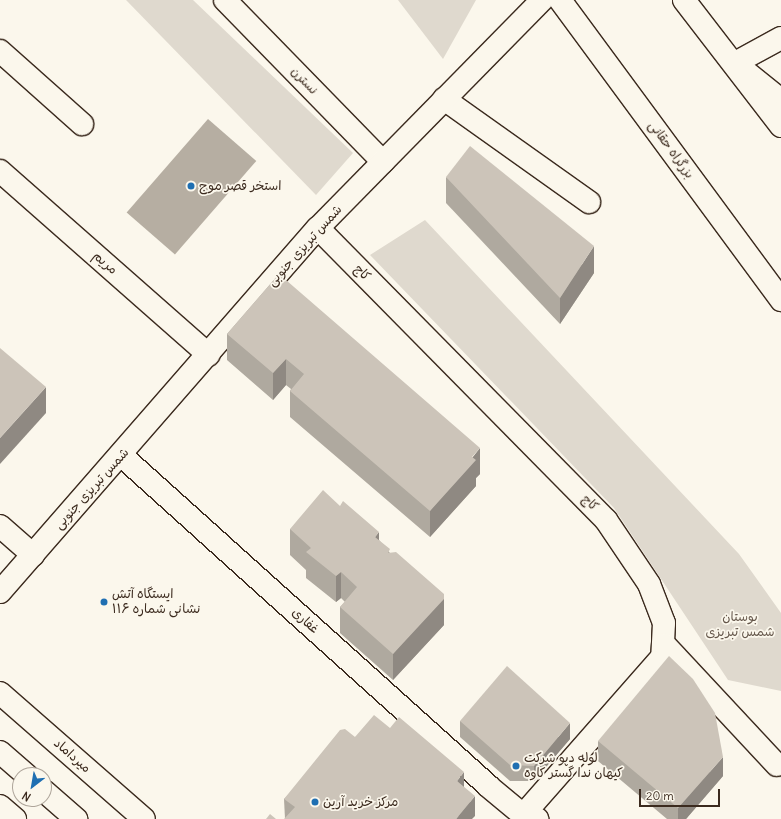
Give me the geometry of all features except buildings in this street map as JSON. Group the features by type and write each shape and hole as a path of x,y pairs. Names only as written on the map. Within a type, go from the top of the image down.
{"main road":[{"name":"نسترن","path":"225,0 383,162"},
{"name":"شمس تبریزی جنوبی","path":"0,592 122,456 318,228 542,0"},
{"name":"بزرگراه حقانی","path":"560,0 781,300"},
{"path":"684,0 735,63 781,126"},
{"path":"735,63 781,38"},
{"path":"0,51 82,124"},
{"path":"735,63 781,100"},
{"path":"444,99 589,202"},
{"name":"مریم","path":"0,171 209,355"},
{"name":"کاج","path":"318,228 606,520 649,584 664,623 665,646 662,657 530,817"},
{"name":"غفارى","path":"122,456 488,786 530,817"},
{"path":"0,526 33,555"},
{"path":"665,646 777,765"},
{"name":"میرداماد","path":"0,693 144,819"},
{"path":"0,752 17,767"},
{"path":"52,798 76,819"},
{"path":"0,806 15,819"}],"green space":[{"path":"126,0 193,0 353,153 316,195"},
{"path":"398,0 476,0 443,59"},
{"name":"بوستان شمس تبریزی","path":"425,220 739,554 781,613 781,691 728,680 614,508 370,255"}],"shaded area":[{"name":"استخر قصر موج","path":"208,119 256,161 175,255 127,213"}],"place":[{"name":"استخر قصر موج","path":"191,186"},
{"name":"ایستگاه آتش نشانی شماره ۱۱۶","path":"104,602"},
{"name":"لوله دپو شرکت کیهان ندا گستر کاوه","path":"516,766"},
{"name":"مرکز خرید آرین","path":"315,802"}]}
